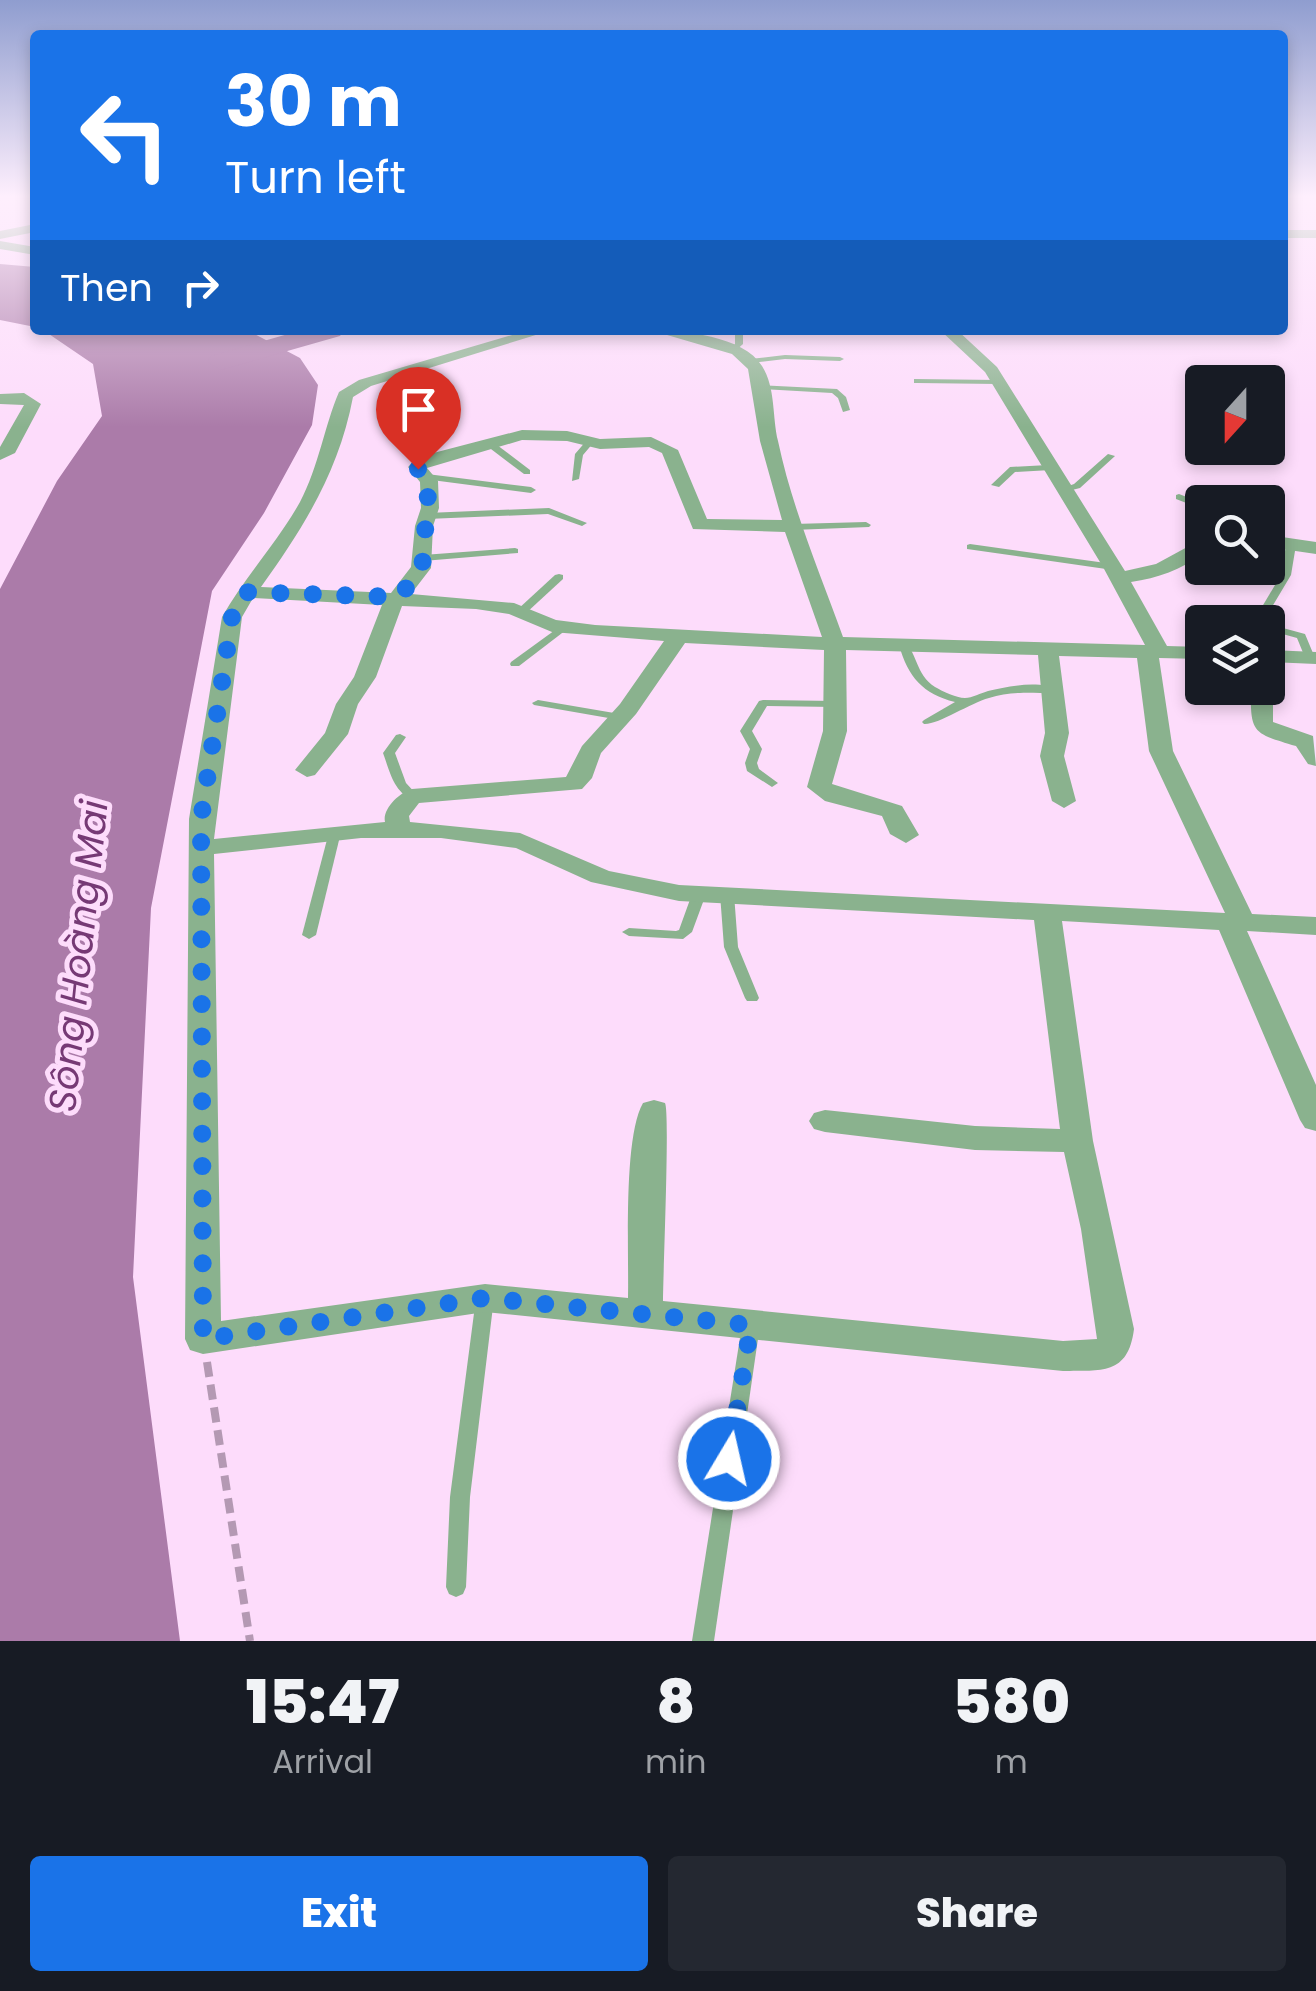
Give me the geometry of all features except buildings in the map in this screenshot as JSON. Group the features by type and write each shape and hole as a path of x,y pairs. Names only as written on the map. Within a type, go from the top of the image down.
{"street":[{"path":"528,335 365,382 345,395 338,433 302,515 244,592 232,617 201,819 203,1339 485,1298 1063,1356 1104,1355 1114,1346 1116,1329 1077,1142 1047,915"},
{"path":"682,335 741,347 762,387 769,441 793,527 835,644 835,731 819,787 834,796 893,812 899,829 906,835"},
{"path":"954,335 968,345 998,382 1115,572 1153,651 1154,722 1162,752 1316,1120"},
{"path":"0,399 32,400 7,439 9,449 0,455"},
{"path":"307,770 336,734 347,704 377,649 385,616 422,568 427,477 417,468 424,461 522,436 651,442 664,445 688,490 700,525 793,527"},
{"path":"1285,543 1316,548"},
{"path":"1115,572 1152,573 1185,558"},
{"path":"244,592 476,603 520,612 562,628 679,636 1185,652"},
{"path":"400,831 396,815 412,796 573,784 580,778 590,750 620,717 679,636"},
{"path":"1048,650 1056,733 1052,756 1064,801"},
{"path":"1285,657 1313,658"},
{"path":"1262,705 1262,723 1268,730 1305,741 1316,759"},
{"path":"202,848 335,832 475,834 519,841 579,869 626,884 699,894 1316,926"},
{"path":"645,1314 648,1163 654,1111"},
{"path":"825,1121 975,1138 1077,1142"}],"lane":[{"path":"741,347 785,357 840,359"},
{"path":"917,382 998,382"},
{"path":"762,387 834,391 842,397 846,410"},
{"path":"575,479 579,454 590,442"},
{"path":"490,444 527,472"},
{"path":"1064,490 1077,486 1112,456"},
{"path":"996,485 1013,469 1048,468"},
{"path":"427,477 531,490"},
{"path":"1179,497 1185,499"},
{"path":"427,516 548,511 582,523"},
{"path":"793,527 866,525"},
{"path":"1268,605 1286,576 1291,544"},
{"path":"970,547 1115,572"},
{"path":"423,558 515,551"},
{"path":"520,612 559,576"},
{"path":"515,664 562,628"},
{"path":"1285,632 1301,636 1313,658"},
{"path":"904,644 910,668 920,685 964,701"},
{"path":"928,722 964,701 1008,688 1052,690"},
{"path":"538,703 620,717"},
{"path":"772,782 753,771 756,749 746,732 763,703 834,704"},
{"path":"400,737 388,752 400,784 412,796"},
{"path":"309,935 335,832"},
{"path":"629,932 678,936 686,932 699,894"},
{"path":"727,894 731,947 752,998"},
{"path":"456,1587 460,1497 485,1298"},
{"path":"703,1641 751,1325"}],"path":[{"path":"203,1339 250,1641"}],"water":[{"path":"0,274 30,274 30,326 0,320"},
{"name":"Sông Hoàng Mai","path":"50,335 256,335 300,358 318,385 312,425 264,513 212,591 151,908 133,1277 180,1641 0,1641 0,589 57,481 102,416 93,364"}],"waterway":[{"path":"221,362 314,335"}],"route":[{"path":"418,469 429,481 430,508 424,521 422,568 399,597 244,592 232,617 201,819 203,1339 485,1298 751,1325 729,1459"}]}
